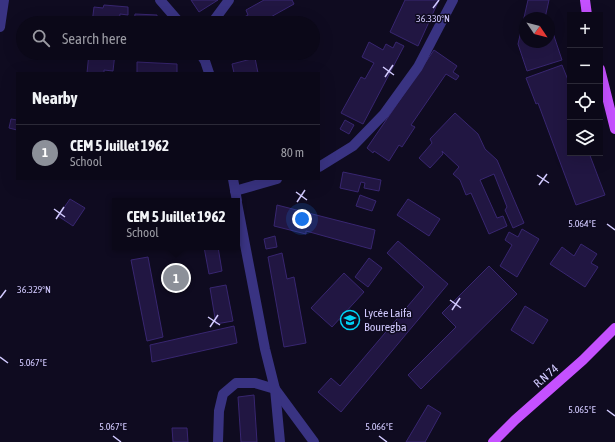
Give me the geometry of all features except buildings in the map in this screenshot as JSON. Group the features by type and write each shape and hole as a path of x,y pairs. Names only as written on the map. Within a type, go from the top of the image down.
{"main road":[{"path":"585,0 587,12"},
{"path":"603,81 615,129"},
{"name":"R.N 74","path":"492,442 583,360 615,328"}],"street":[{"path":"0,27 4,0"},
{"path":"160,0 174,16"},
{"path":"217,16 229,0"},
{"path":"320,166 353,146 384,114 418,67 453,0"},
{"path":"204,60 209,72"},
{"path":"233,180 236,198 276,180"},
{"path":"240,219 265,349 275,389 280,442"},
{"path":"218,442 219,410 223,394 236,384 255,383 275,389 314,442"}],"place":[{"name":"CEM 5 Juillet 1962","path":"176,278"},
{"name":"Lycée Laifa Bouregba","path":"350,320"}]}
